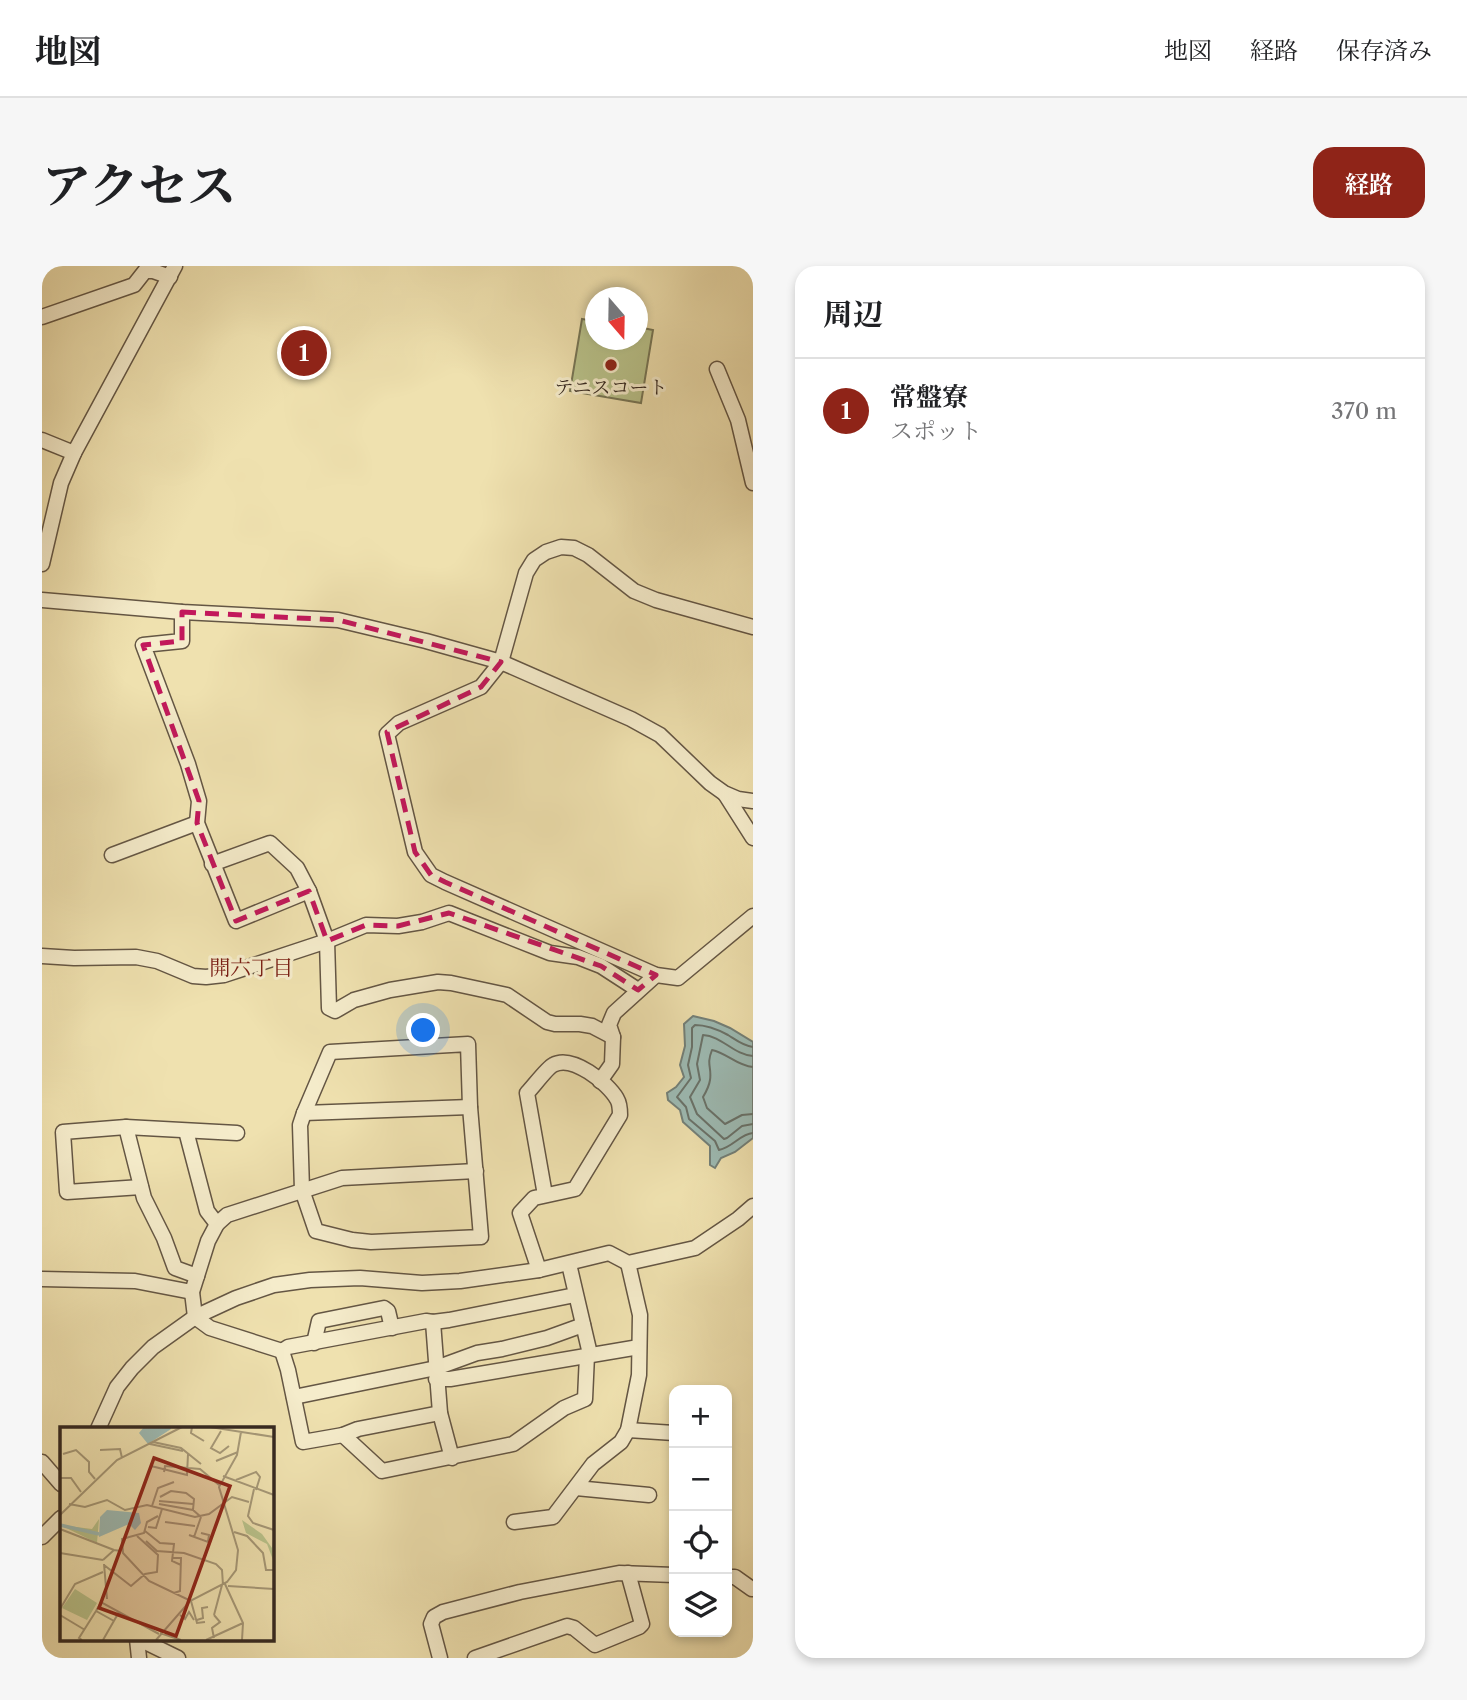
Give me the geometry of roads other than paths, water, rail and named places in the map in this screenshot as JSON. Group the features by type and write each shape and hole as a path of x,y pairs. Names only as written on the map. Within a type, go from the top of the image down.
{"street":[{"path":"42,317 134,285 145,271 173,272 74,453 61,483 42,564"},
{"path":"717,369 738,419 753,483"},
{"path":"42,440 74,453"},
{"path":"753,627 634,592 589,555 574,548 561,547 534,560 526,573 501,662 481,687 399,723 387,734 415,852 431,875 444,883 656,975 678,978 753,916"},
{"path":"42,600 338,620 501,662 631,719 660,735 724,793 753,801"},
{"path":"182,611 182,640 143,645 188,764 199,801 197,823 236,921 309,891"},
{"path":"724,793 753,838"},
{"path":"112,855 197,823"},
{"path":"212,864 270,843 298,869 327,941 329,1008 335,1011 354,1000 390,990 438,982 451,983 507,995 547,1022 592,1026 613,1037"},
{"path":"42,956 136,957 158,961 193,976 206,977 224,975 327,941 366,925 398,926 449,913 550,953 578,957 601,966 638,990"},
{"path":"600,1081 612,1065 613,1037 609,1025 614,1013 656,975"},
{"path":"468,1044 470,1107 481,1237 372,1242 316,1231 302,1190 300,1125 330,1052 468,1044"},
{"path":"539,1270 520,1213 534,1198 575,1189 620,1115 617,1098 579,1065 564,1062 553,1065 527,1093 545,1195"},
{"path":"304,1113 470,1107"},
{"path":"126,1128 149,1211 164,1238 174,1268 197,1276"},
{"path":"141,1186 67,1192 63,1132 126,1128 237,1133"},
{"path":"186,1131 207,1211 217,1224"},
{"path":"476,1171 342,1178 227,1214 217,1224 208,1241 192,1292 195,1317 210,1328 282,1351 426,1321 433,1322 575,1295"},
{"path":"99,1427 117,1387 153,1347 195,1317 236,1298 274,1285 360,1278 422,1283 460,1281 539,1270 609,1254 628,1264 695,1248 753,1206"},
{"path":"343,1435 382,1471 513,1444 564,1408 585,1399 589,1355 569,1264"},
{"path":"514,1522 554,1517 593,1464 621,1442 628,1430 639,1375 640,1315 628,1264"},
{"path":"42,1279 135,1281 192,1292"},
{"path":"314,1343 319,1321 384,1308 388,1311 391,1328"},
{"path":"433,1322 440,1413 452,1458"},
{"path":"294,1397 436,1374 477,1353 547,1338 583,1325"},
{"path":"436,1374 450,1379 639,1347"},
{"path":"282,1351 303,1442 440,1413"},
{"path":"628,1430 669,1433"},
{"path":"42,1462 60,1483"},
{"path":"576,1488 649,1495"},
{"path":"42,1537 60,1519"},
{"path":"440,1658 431,1624 434,1617 443,1612 520,1592 620,1573 669,1575"},
{"path":"475,1658 567,1626 574,1628 595,1645 639,1627 642,1625 628,1573"},
{"path":"732,1577 752,1589"},
{"path":"138,1640 139,1658"},
{"path":"140,1640 178,1658"}],"water":[{"path":"693,1016 714,1021 753,1042 753,1138 735,1152 721,1158 715,1168 710,1165 710,1146 683,1122 680,1110 668,1100 667,1093 684,1077 680,1065 685,1046 684,1024"}],"place":[{"name":"常盤寮","path":"304,353"},
{"name":"テニスコート","path":"611,365"}],"district":[{"name":"開六丁目","path":"251,967"}]}
